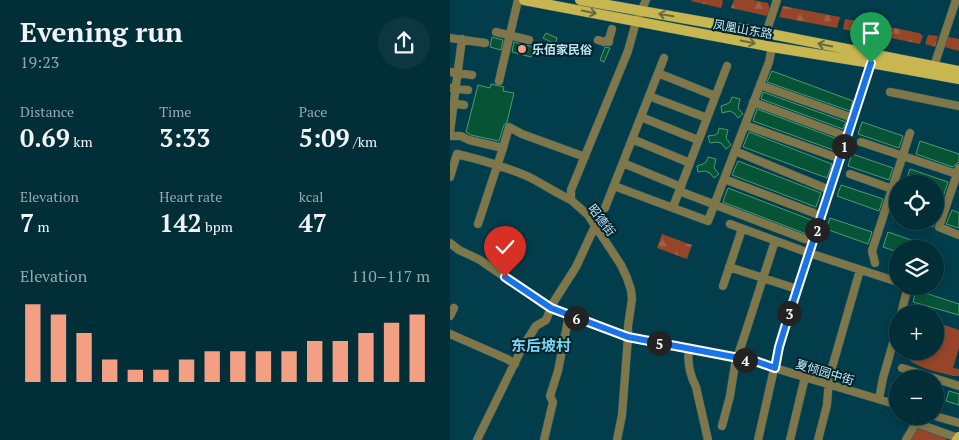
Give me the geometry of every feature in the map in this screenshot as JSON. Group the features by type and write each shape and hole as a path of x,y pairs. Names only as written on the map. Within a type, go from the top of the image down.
{"main road":[{"name":"凤凰山东路","path":"524,0 772,47 934,66 959,71"},
{"name":"凤凰山东路","path":"580,0 766,33 959,79"}],"street":[{"path":"499,81 518,0"},
{"name":"昭德街","path":"617,440 622,414 628,326 632,299 631,290 628,278 621,265 588,215 571,200 571,190 628,51 636,22 646,0"},
{"path":"766,33 777,0"},
{"path":"934,66 956,0"},
{"path":"758,440 779,347 870,58 867,39 871,21"},
{"path":"598,40 604,42 609,40 612,29"},
{"path":"496,32 529,40"},
{"path":"450,38 485,43"},
{"path":"450,132 454,72 462,39"},
{"path":"614,186 708,221 769,62 772,47"},
{"path":"605,208 664,58"},
{"path":"672,207 726,66"},
{"path":"454,72 472,75"},
{"path":"658,73 715,96"},
{"path":"760,85 850,117"},
{"path":"453,88 468,90"},
{"path":"890,92 959,106"},
{"path":"649,96 707,118"},
{"path":"753,102 840,134"},
{"path":"452,103 464,105"},
{"path":"641,117 698,140"},
{"path":"744,125 835,157"},
{"path":"478,224 509,126 522,134 585,157"},
{"path":"899,175 910,133"},
{"path":"450,136 462,136 469,140 503,148"},
{"path":"632,139 690,163"},
{"path":"861,142 958,171 939,227 959,235"},
{"path":"734,151 828,189"},
{"path":"450,178 457,154 497,164 530,178 571,200"},
{"path":"623,163 714,205 805,239"},
{"path":"850,174 889,188"},
{"path":"724,179 814,213"},
{"path":"875,264 872,252 889,206"},
{"path":"730,224 809,253 889,279"},
{"path":"477,440 522,348 536,326 546,320 553,303 576,267 595,226"},
{"path":"723,286 742,229"},
{"path":"722,426 737,358 775,241"},
{"name":"夏倾园中街","path":"450,243 459,250 480,260 551,308 628,337 758,362 889,403"},
{"path":"729,267 797,289"},
{"path":"818,440 827,405 830,372 860,270"},
{"path":"450,316 454,308"},
{"path":"544,440 552,402 550,396 558,370 569,315"},
{"path":"450,334 515,364"},
{"path":"689,349 687,359 696,387 708,440"},
{"path":"879,400 889,357"},
{"path":"902,368 959,386"},
{"path":"790,440 804,377"},
{"path":"944,419 959,423"},
{"path":"906,440 916,423 958,438"}],"green space":[{"path":"692,0 722,0 723,2 721,8"},
{"path":"734,0 753,0 768,3 770,9 767,16 731,8"},
{"path":"783,6 840,17 837,28 779,17"},
{"path":"845,19 867,23 864,34 843,29"},
{"path":"875,24 919,33 923,36 920,44 871,34"},
{"path":"928,35 938,36 935,47 925,44"},
{"path":"948,37 959,39 959,51 944,47"},
{"path":"662,234 692,245 687,259 657,248"},
{"path":"944,325 959,330 959,348 953,368 959,369 959,376 944,373 944,370 924,368 910,360 944,360"},
{"path":"918,426 947,435 946,440 910,440"}],"building":[{"path":"546,33 557,38 555,44 543,38"},
{"path":"492,37 503,40 501,50 490,47"},
{"path":"514,42 533,47 531,57 512,52"},
{"path":"605,47 610,48 604,62 600,60"},
{"path":"772,71 853,101 850,111 767,82"},
{"path":"491,84 504,87 503,91 514,93 507,122 504,125 499,141 471,135 466,132 478,85 490,88"},
{"path":"763,92 846,122 843,129 761,99"},
{"path":"732,97 740,99 738,108 743,114 738,118 730,111 722,113 721,106 730,102"},
{"path":"757,109 840,140 836,151 753,121"},
{"path":"862,122 903,136 899,148 858,134"},
{"path":"719,128 728,130 726,138 731,145 726,149 721,143 710,143 708,136 718,133"},
{"path":"749,132 832,164 827,178 743,147"},
{"path":"920,141 959,154 959,162 953,167 916,154"},
{"path":"852,154 893,168 889,175 889,180 848,166"},
{"path":"708,157 716,159 714,168 719,174 714,178 705,171 698,172 697,166 706,162"},
{"path":"738,161 821,193 816,207 732,175"},
{"path":"910,169 928,175 908,175"},
{"path":"944,181 948,182 944,194"},
{"path":"841,185 883,199 879,211 837,196"},
{"path":"728,188 814,221 809,235 723,202"},
{"path":"952,210 959,213 959,228 946,224"},
{"path":"830,218 872,232 868,244 826,229"},
{"path":"888,232 911,240 889,240 889,249 883,247"},
{"path":"915,295 931,295 959,304 959,315 944,311 944,305 924,305 913,302"},
{"path":"949,391 959,394 959,405 946,401"}],"place":[{"name":"乐佰家民俗","path":"522,49"}],"district":[{"name":"东后坡村","path":"541,345"}],"route":[{"path":"505,277 551,308 628,337 758,362 775,368 786,324 871,63"}]}
